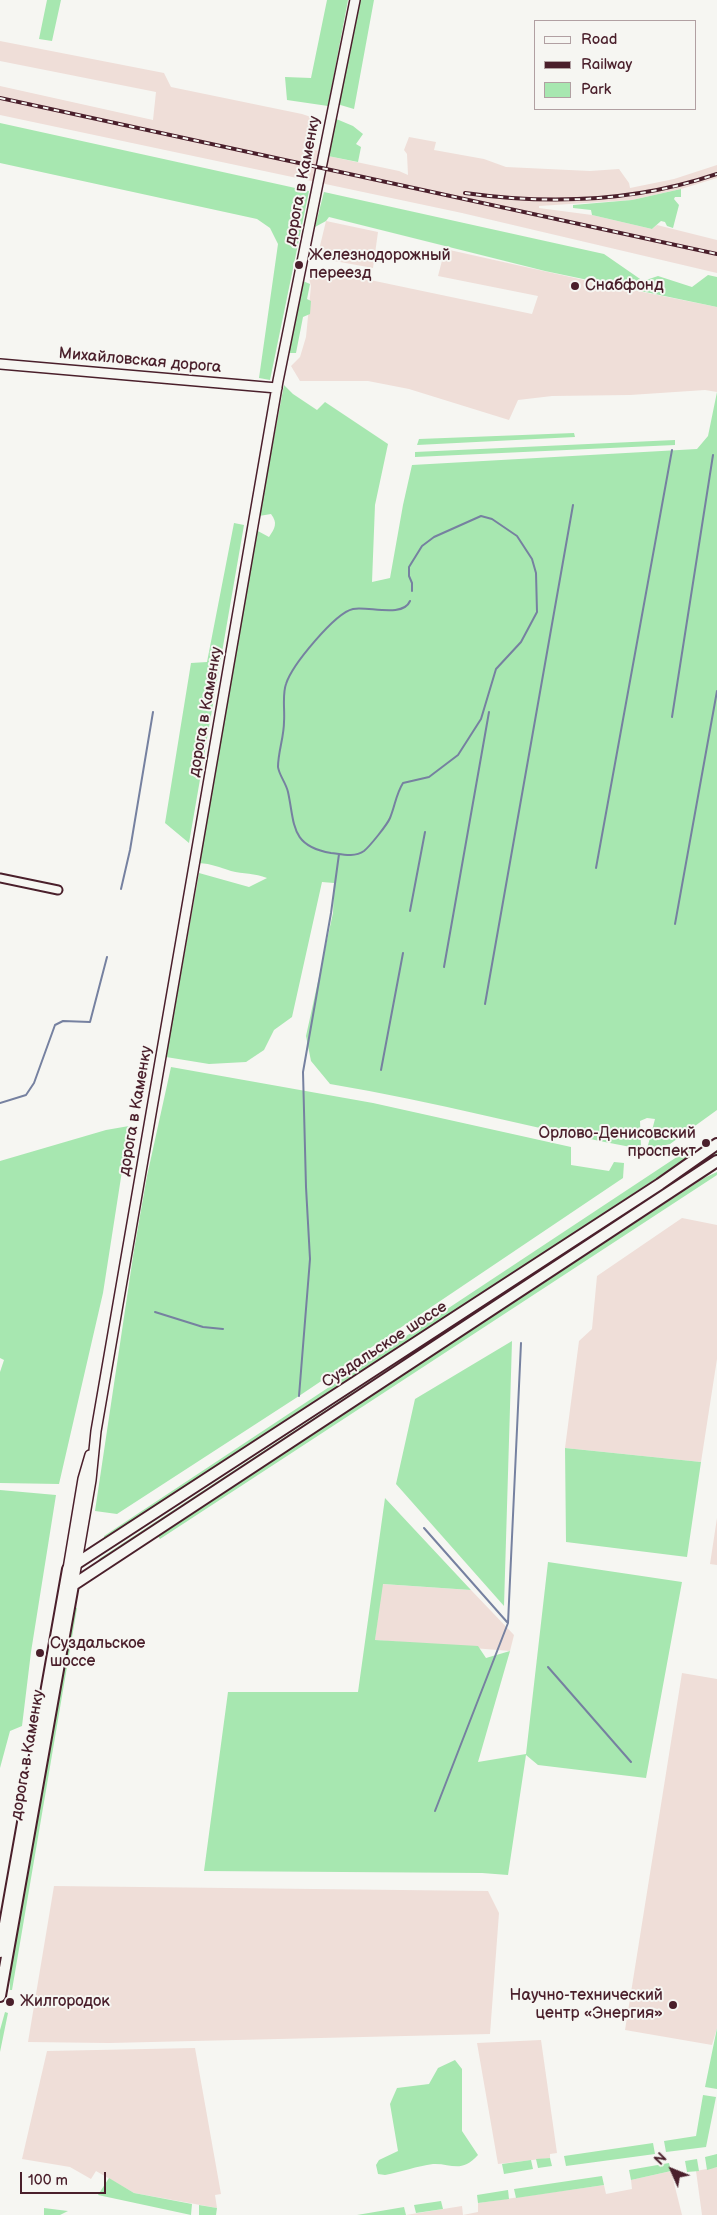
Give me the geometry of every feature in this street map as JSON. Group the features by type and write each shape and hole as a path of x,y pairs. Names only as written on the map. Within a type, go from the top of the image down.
{"main road":[{"name":"Суздальское шоссе","path":"68,1569 652,1189 717,1144"},
{"name":"Суздальское шоссе","path":"70,1583 717,1162"},
{"name":"дорога в Каменку","path":"0,1996 70,1583 68,1569"},
{"name":"дорога в Каменку","path":"0,1952 70,1583"}],"street":[{"name":"дорога в Каменку","path":"70,1583 78,1563 91,1480 96,1431 277,388 354,0"},
{"name":"Михайловская дорога","path":"0,364 277,388"},
{"path":"0,878 58,890"},
{"name":"дорога в Каменку","path":"68,1569 83,1479 96,1431"}],"shaded area":[{"path":"0,41 164,73 171,87 302,114 311,117 306,149 322,151 328,156 399,171 408,175 407,154 404,150 409,137 436,142 434,150 484,159 506,167 590,171 619,169 629,183 630,188 674,179 717,165 717,178 681,189 632,200 539,206 539,208 592,215 652,229 657,225 717,240 717,273 462,213 0,115 0,86 153,120 156,92 0,61"},
{"path":"326,221 378,232 373,268 329,260 319,250"},
{"path":"445,249 717,307 717,392 705,390 630,395 552,396 518,400 509,420 409,389 368,381 300,381 291,366 300,357 306,337 311,286 309,278 313,268 532,314 538,296 438,276"},
{"path":"682,1218 717,1225 717,1359 701,1462 565,1448 579,1341 592,1329 597,1276"},
{"path":"717,1518 717,1565 710,1564"},
{"path":"382,1584 471,1590 514,1635 510,1651 375,1640"},
{"path":"682,1673 717,1679 717,2028 712,2045 625,2030"},
{"path":"54,1886 488,1891 499,1913 490,2034 109,2043 28,2042"},
{"path":"541,2040 557,2153 550,2154 550,2158 498,2164 477,2043"},
{"path":"195,2048 221,2194 215,2195 217,2208 134,2193 96,2171 91,2179 70,2167 22,2159 47,2051"},
{"path":"717,2167 717,2215 702,2215 696,2171"},
{"path":"671,2171 682,2215 463,2215 478,2212 478,2203 604,2185 606,2194 632,2189 631,2180"},
{"path":"462,2206 463,2215 406,2215"}],"green space":[{"path":"47,0 61,0 52,41 39,39"},
{"path":"327,0 348,0 328,106 287,100 285,77 311,78"},
{"path":"359,0 374,0 354,109 337,104"},
{"path":"334,118 353,126 363,134 356,144 361,147 358,162 328,156"},
{"path":"0,123 309,191 270,380 259,378 278,244 270,228 257,219 0,163"},
{"path":"681,189 681,197 675,197 674,199 679,205 673,228 661,221 652,229 592,215 591,210 573,208 573,205 632,200"},
{"path":"324,192 604,254 643,281 658,276 692,287 708,275 717,277 717,307 545,271 329,217 326,221 315,227"},
{"path":"303,281 310,284 307,299 311,301 310,314 303,317 296,353 289,353"},
{"path":"284,385 293,394 317,410 325,402 388,444 375,505 372,582 390,578 412,465 697,449 708,436 717,392 717,1110 670,1144 647,1149 655,1119 647,1118 640,1121 641,1149 330,1084 311,1061 306,1036 333,913 334,883 322,882 292,1017 274,1030 264,1050 246,1062 209,1064 166,1057 199,873 249,887 267,878 199,863 256,530 269,537 275,525 271,514 259,516"},
{"path":"574,433 575,437 417,445 419,439"},
{"path":"675,440 675,445 415,457 415,452"},
{"path":"234,523 244,525 189,843 165,823 191,663 207,662"},
{"path":"171,1067 373,1103 571,1147 571,1165 609,1171 614,1162 624,1163 623,1178 299,1396 117,1514 95,1511 134,1250 147,1176"},
{"path":"129,1126 103,1293 59,1484 0,1483 0,1372 4,1360 0,1358 0,1161 106,1130"},
{"path":"695,1145 697,1147 687,1158 170,1500 140,1515 104,1538 104,1536"},
{"path":"717,1153 717,1157 98,1563 99,1559"},
{"path":"717,1172 717,1175 160,1539 157,1535 704,1178"},
{"path":"512,1341 504,1606 396,1484 415,1399"},
{"path":"565,1448 701,1462 687,1557 566,1542"},
{"path":"0,1490 56,1495 31,1652 22,1726 10,1731 0,1768"},
{"path":"385,1498 471,1590 383,1584 375,1640 478,1646 486,1658 510,1651 478,1762 526,1754 548,1562 682,1582 646,1778 538,1765 526,1755 508,1875 482,1873 204,1871 228,1692 358,1692"},
{"path":"74,1607 77,1608 12,1990 10,1990 10,1970"},
{"path":"5,2012 8,2013 0,2052 0,2030"},
{"path":"717,2028 717,2089 705,2087"},
{"path":"455,2060 462,2069 462,2131 478,2155 472,2161 461,2166 433,2164 385,2175 378,2174 376,2165 379,2160 398,2151 390,2104 397,2088 429,2084 438,2068"},
{"path":"703,2095 716,2097 706,2147 666,2152 664,2141 696,2136"},
{"path":"653,2143 655,2154 566,2166 564,2156"},
{"path":"717,2154 717,2167 707,2170 705,2157"},
{"path":"550,2158 552,2166 538,2168 536,2159"},
{"path":"697,2159 699,2171 687,2172 685,2161"},
{"path":"531,2160 533,2169 504,2174 502,2164"},
{"path":"669,2163 671,2171 631,2180 629,2170"},
{"path":"602,2176 604,2185 516,2198 514,2189"},
{"path":"109,2178 134,2193 192,2204 191,2215 98,2195"},
{"path":"508,2190 509,2199 478,2203 477,2195"},
{"path":"441,2201 443,2209 416,2213 414,2205"},
{"path":"199,2205 217,2208 216,2215 199,2215"},
{"path":"404,2207 406,2215 357,2215"},
{"path":"44,2208 68,2211 60,2215 44,2215"}],"waterway":[{"path":"596,868 672,450"},
{"path":"672,717 713,455"},
{"path":"485,1004 573,505"},
{"path":"410,601 400,609 359,608 345,613 325,629 305,653 286,684 284,728 278,767 286,785 297,832 301,839 318,850 348,855 364,851 388,821 403,783 429,777 458,755 481,719 496,669 521,642 537,612 536,573 532,559 517,536 492,519 481,516 434,537 422,546 409,567 412,591"},
{"path":"675,924 717,691"},
{"path":"121,889 130,850 153,712"},
{"path":"444,967 489,712"},
{"path":"410,911 425,832"},
{"path":"299,1396 310,1259 303,1072 331,913 339,854"},
{"path":"381,1070 403,953"},
{"path":"0,1103 26,1095 34,1083 55,1025 63,1021 90,1022 107,957"},
{"path":"155,1312 203,1327 223,1329"},
{"path":"435,1811 508,1623 521,1343"},
{"path":"424,1528 507,1622"},
{"path":"548,1667 631,1762"}],"railway":[{"path":"0,98 717,254"},
{"path":"465,193 529,199 592,198 655,190 717,174"}],"place":[{"name":"Железнодорожный переезд","path":"299,265"},
{"name":"Снабфонд","path":"575,286"},
{"name":"Орлово-Денисовский проспект","path":"706,1143"},
{"name":"Суздальское шоссе","path":"40,1653"},
{"name":"Жилгородок","path":"10,2002"},
{"name":"Научно-технический центр «Энергия»","path":"673,2005"}]}
